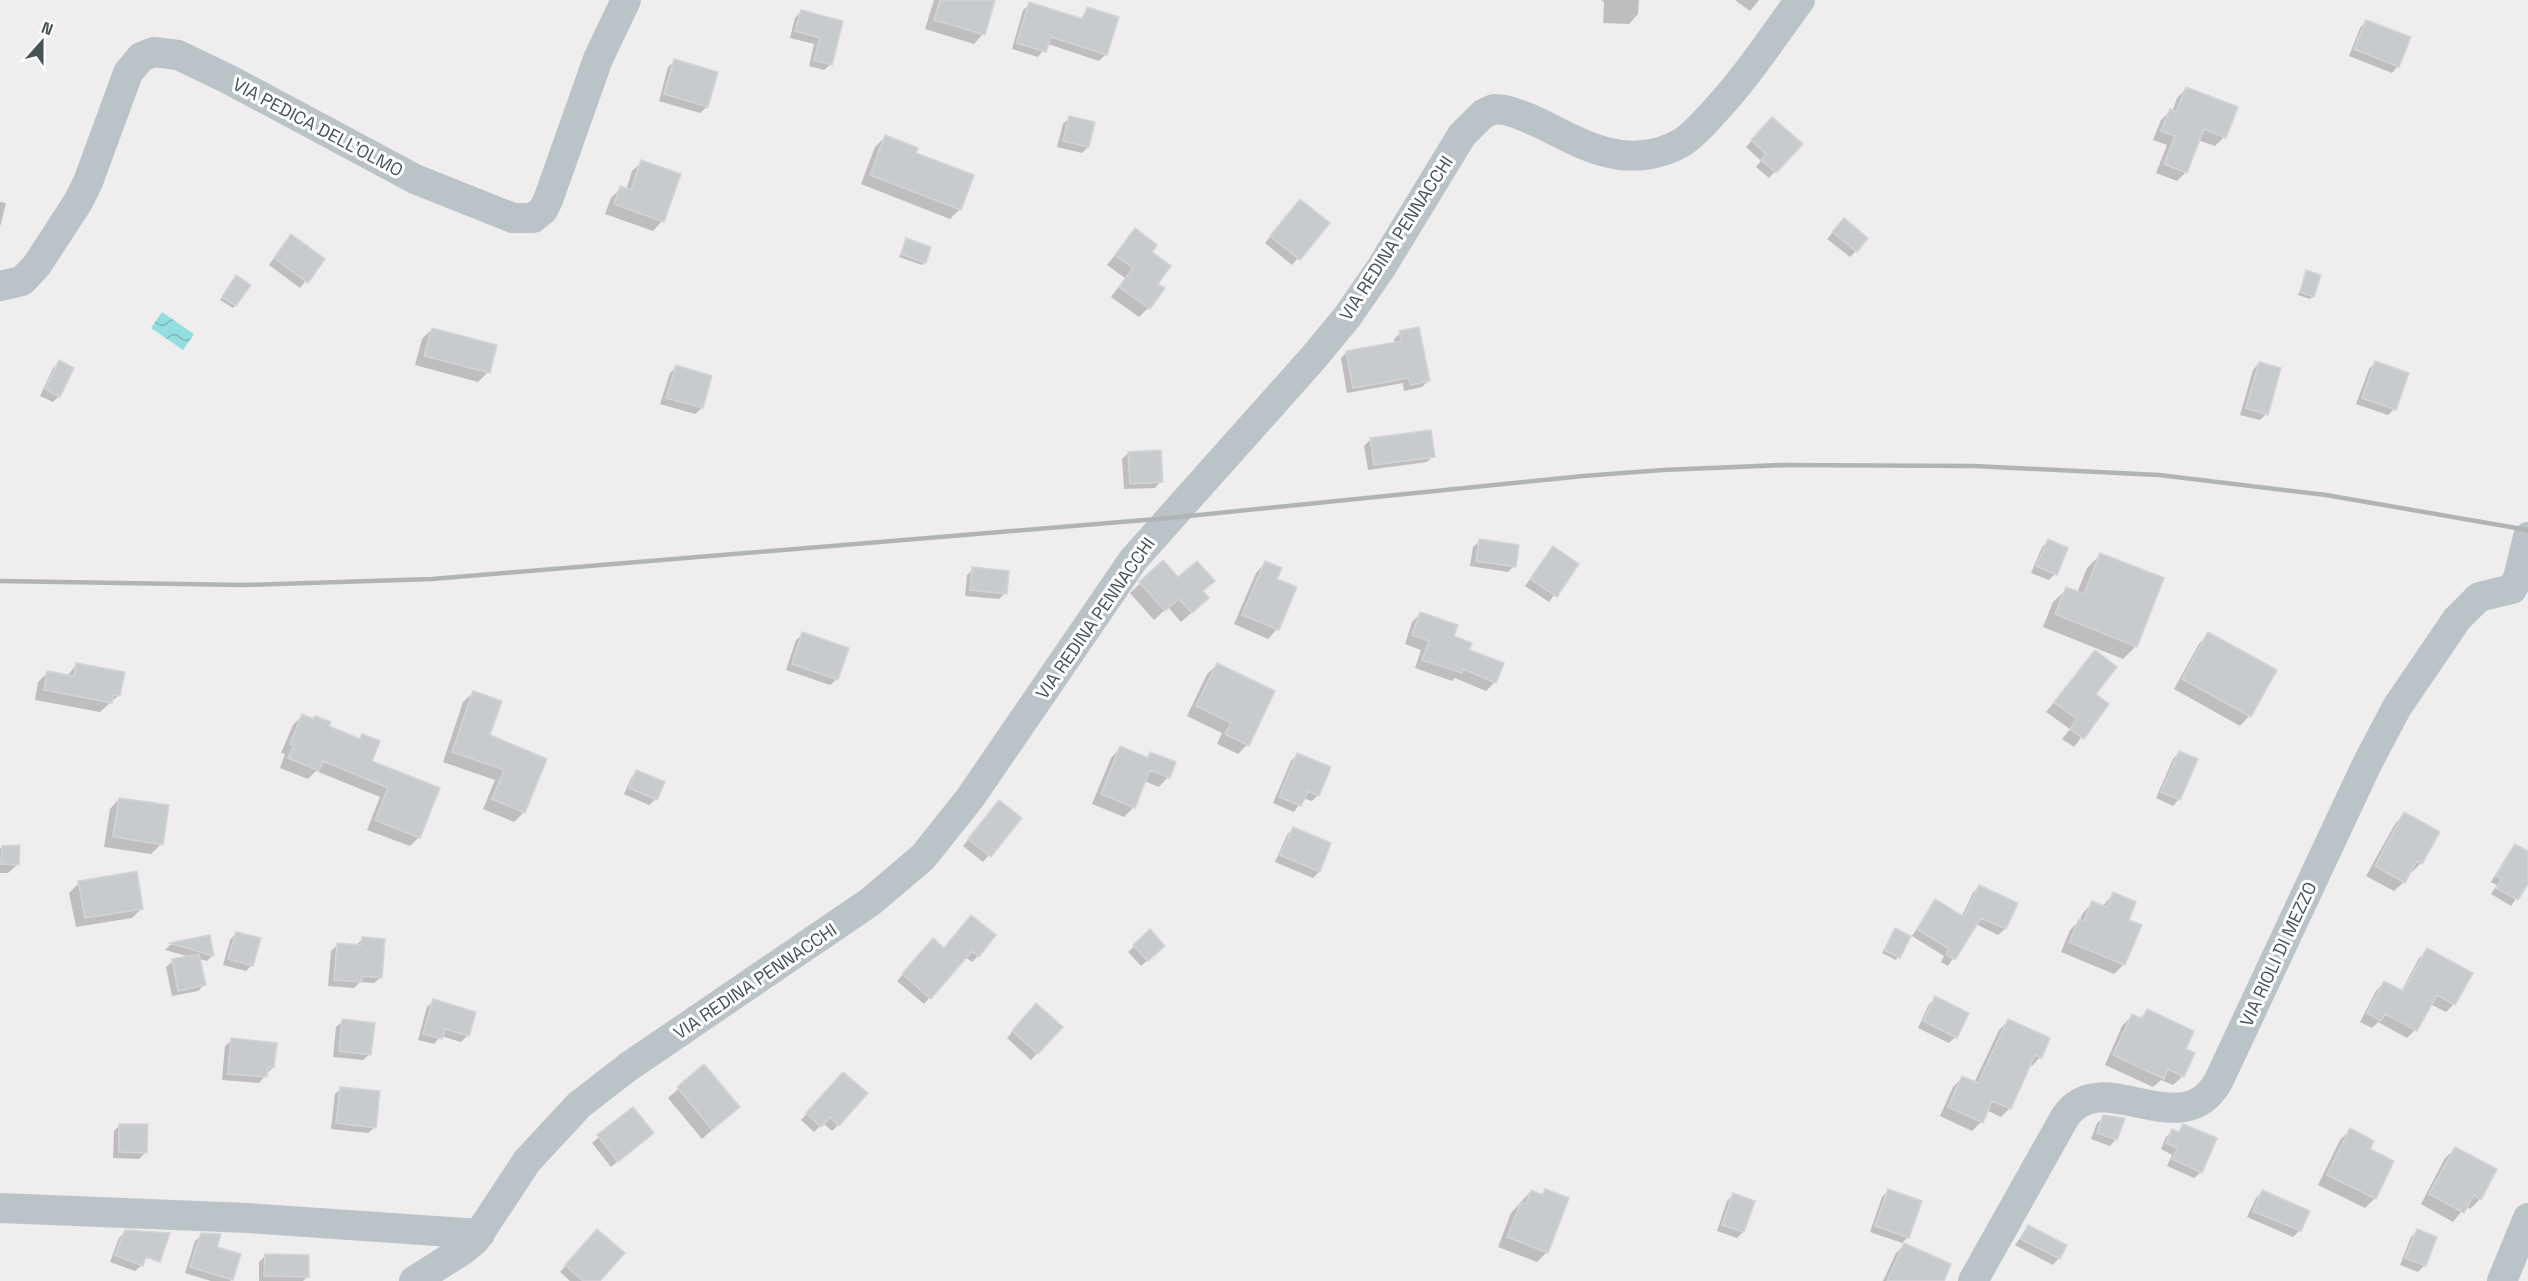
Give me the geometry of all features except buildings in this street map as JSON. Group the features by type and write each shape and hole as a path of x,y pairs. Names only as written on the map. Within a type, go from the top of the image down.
{"street":[{"name":"VIA PEDICA DELL'OLMO","path":"0,286 22,281 38,265 88,182 128,73 141,57 154,52 178,56 230,80 429,184 513,218 534,218 543,210 548,200 598,59 626,0"},
{"name":"VIA REDINA PENNACCHI","path":"414,1281 463,1250 480,1234 520,1171 550,1134 579,1105 628,1067 870,902 928,852 1008,743 1133,560 1314,357 1347,316 1381,268 1455,145 1476,120 1494,109 1506,110 1572,141 1606,153 1633,156 1666,149 1690,136 1719,107 1754,65 1800,0"},
{"name":"VIA RIOLI DI MEZZO","path":"1973,1281 2065,1117 2079,1102 2091,1097 2106,1097 2170,1108 2196,1104 2210,1095 2367,764 2397,707 2434,651 2468,606 2479,597 2512,589 2518,578 2528,537"},
{"path":"0,1208 248,1218 480,1234"},
{"path":"2502,1281 2528,1218"}],"water":[{"path":"162,312 194,334 183,350 151,328"}],"railway":[{"path":"0,581 243,585 432,579 1169,518 1583,476 1783,465 1974,466 2159,475 2326,495 2528,530"}]}
